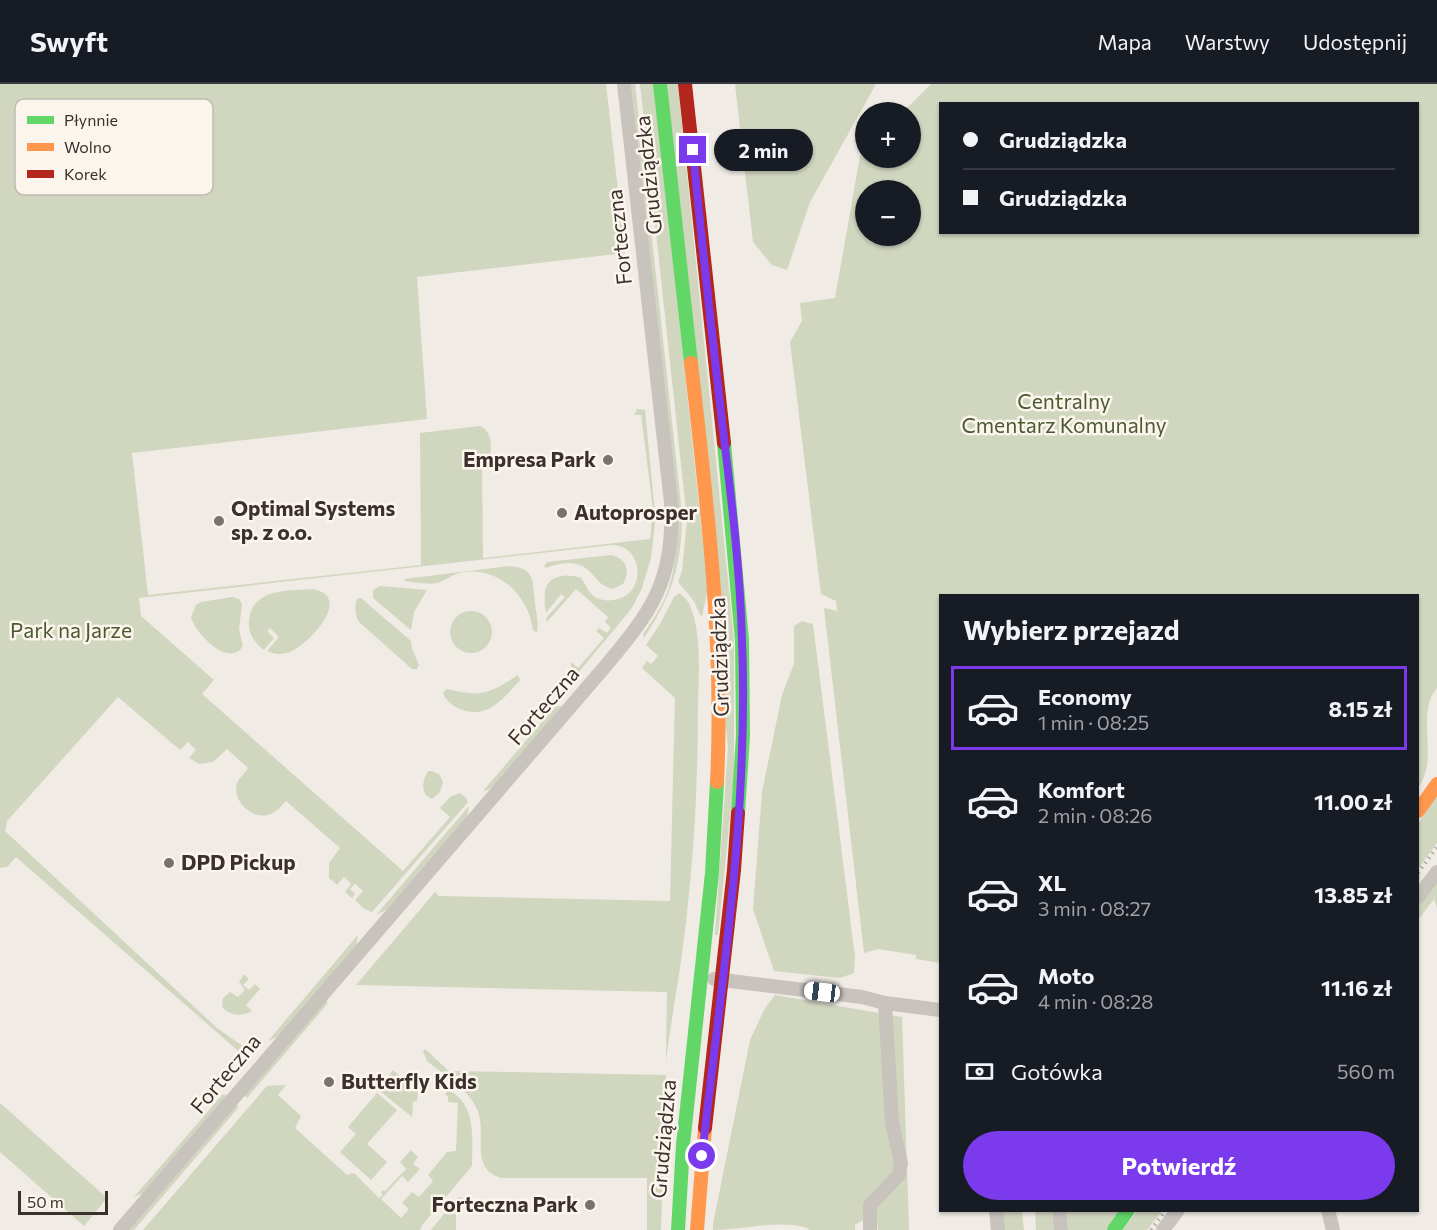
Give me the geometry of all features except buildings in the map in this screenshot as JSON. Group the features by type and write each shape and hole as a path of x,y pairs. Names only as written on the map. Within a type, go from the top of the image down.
{"main road":[{"name":"Grudziądzka","path":"660,84 712,549 718,636 718,757 712,873 683,1145 678,1230"},
{"name":"Grudziądzka","path":"685,84 733,527 742,640 741,775 734,870 702,1156 697,1230"},
{"path":"1419,810 1437,784"},
{"path":"1114,1230 1127,1212"}],"street":[{"name":"Forteczna","path":"120,1230 603,669 635,631 654,599 666,570 670,553 671,503 624,84"},
{"path":"1419,896 1437,872"},
{"path":"701,978 862,997 885,1003 939,1010"},
{"path":"870,1230 870,1205 899,1175 901,1163 892,1122 885,1003"},
{"path":"996,1212 998,1230"},
{"path":"1059,1212 1061,1230"},
{"path":"1163,1230 1176,1212"},
{"path":"1328,1212 1333,1230"}],"green space":[{"name":"Park na Jarze","path":"0,84 606,84 625,253 417,277 427,419 132,453 148,595 421,565 420,433 480,426 490,437 491,448 490,465 482,465 483,558 650,539 653,509 641,415 634,415 637,409 645,410 655,524 651,558 642,588 632,608 578,673 571,668 571,662 578,668 604,638 596,631 599,628 607,633 611,628 605,622 608,617 576,589 547,622 546,618 565,597 561,594 546,613 547,586 554,578 564,575 581,578 591,593 599,599 611,600 624,597 632,590 638,572 631,554 623,548 612,545 139,598 141,616 214,680 202,694 403,871 450,817 440,808 450,797 460,793 468,802 372,912 363,908 355,900 363,891 355,884 350,889 355,894 352,898 345,892 351,884 344,877 337,885 329,878 329,863 340,848 286,801 268,815 256,814 244,807 237,796 236,789 238,781 248,768 227,749 213,762 199,764 189,758 196,750 188,742 180,750 118,697 7,821 5,831 217,1028 244,1047 249,1056 245,1059 16,857 7,867 0,868"},
{"path":"631,84 635,84 682,513 680,549 674,579 662,608 644,638 643,634 659,610 669,587 674,565 678,522"},
{"path":"640,84 654,84 708,589 702,616 694,601 678,582 682,571 687,520"},
{"path":"667,84 678,84 734,640 734,776 718,935 715,935 728,748"},
{"path":"735,84 876,84 866,102 855,102 855,122 810,202 787,270 772,265 753,242"},
{"name":"Centralny Cmentarz Komunalny","path":"931,84 1437,84 1437,688 1431,698 1428,711 1427,767 1419,786 1419,594 939,594 939,963 916,959 916,955 878,949 864,953 824,608 837,611 836,601 821,594 790,342 802,321 800,303 835,298 855,184 855,246 921,246 921,180 856,180 858,168 921,168 921,102 913,102"},
{"path":"611,555 620,559 627,570 623,584 612,589 603,585 581,565 570,563 546,568 544,566 547,562"},
{"path":"509,566 518,567 529,573 533,583 538,622 537,632 533,631 526,606 519,596 500,579 489,574 463,572 434,584 405,581 404,579"},
{"path":"380,586 427,590 414,612 411,630 373,598 373,590"},
{"path":"312,589 324,593 329,600 329,609 318,628 302,645 280,654 267,651 279,637 270,628 267,631 274,638 264,650 253,638 249,626 251,611 256,603 263,597 282,591"},
{"path":"679,593 690,606 697,632 699,668 697,761 693,850 687,909 666,1061 667,992 356,985 435,892 439,896 670,901 675,698 642,668 647,661 651,664 658,656 646,645 674,597"},
{"path":"232,597 239,599 242,604 239,629 243,646 237,652 230,653 213,646 199,632 191,617 196,605 201,602"},
{"path":"361,598 411,641 419,665 417,669 412,669 359,622 355,605 357,599"},
{"path":"471,611 479,612 486,617 491,624 491,640 486,647 479,652 471,653 463,652 456,647 451,640 450,632 451,624 456,617 463,612"},
{"path":"802,621 813,624 855,957 854,973 840,978 774,971 753,909 762,792 782,695 794,664 794,626"},
{"path":"518,675 520,680 501,700 494,706 478,712 457,708 447,700 443,693 446,689 468,693 484,692 499,687"},
{"path":"555,707 562,707 494,786 483,791"},
{"path":"428,771 439,774 443,782 440,792 432,799 425,794 423,787"},
{"path":"1437,794 1437,843 1419,868 1419,822"},
{"path":"469,806 467,817 386,910 376,915"},
{"path":"1437,879 1437,908 1434,899 1419,919 1419,904"},
{"path":"358,935 356,947 279,1036 268,1041"},
{"path":"244,974 249,979 243,985 249,990 255,984 260,989 246,1005 252,1011 240,1015 232,1014 222,1007 223,998 230,992 238,997 245,990 239,982"},
{"path":"775,995 902,1017 909,1230 878,1230 875,1207 865,1213 862,1221 855,1225 855,1230 809,1230 796,1226 773,1225 713,1230 750,1040 765,1008"},
{"path":"326,1001 328,1003 247,1098 244,1095"},
{"path":"425,1049 449,1071 666,1075 668,1104 661,1230 647,1230 647,1178 501,1178 491,1173 485,1167 482,1158 480,1119 477,1109 462,1089 427,1061 423,1051"},
{"path":"393,1070 418,1092 417,1101 413,1102 412,1117 379,1090"},
{"path":"286,1085 278,1095 301,1116 295,1128 347,1175 354,1173 379,1198 383,1195 381,1193 383,1190 385,1191 406,1169 400,1162 411,1150 418,1157 413,1164 420,1169 408,1182 402,1176 381,1199 401,1218 409,1209 402,1203 412,1192 419,1197 433,1181 428,1175 447,1152 456,1151 458,1103 448,1102 445,1094 449,1090 458,1097 469,1114 472,1134 472,1166 420,1230 143,1230 267,1086"},
{"path":"377,1093 397,1110 367,1144 387,1162 371,1180 340,1152 356,1134 348,1127"},
{"path":"223,1094 227,1096 143,1193 134,1197"},
{"path":"0,1103 107,1198 84,1226 0,1152"},
{"path":"237,1103 238,1108 134,1230 128,1230"},
{"path":"458,1197 463,1198 466,1203 456,1206 456,1230 431,1230"},
{"path":"1002,1212 1022,1212 1024,1230 1004,1230"},
{"path":"1035,1212 1052,1212 1054,1230 1036,1230"},
{"path":"1066,1212 1119,1212 1106,1230 1068,1230"},
{"path":"1136,1212 1161,1212 1147,1230 1123,1230"}],"railway":[{"path":"1419,872 1437,847"},
{"path":"1151,1230 1164,1212"}],"traffic: fast":[{"path":"660,84 691,363"},
{"path":"724,443 742,640 743,736 738,813"},
{"path":"678,1230 683,1145 712,873 717,782"},
{"path":"1114,1230 1127,1212"}],"traffic: slow":[{"path":"691,363 713,572 718,677 717,782"},
{"path":"1419,810 1437,784"},
{"path":"697,1230 705,1128"}],"traffic: jam":[{"path":"685,84 724,443"},
{"path":"705,1128 734,870 738,813"}],"place":[{"name":"Empresa Park","path":"608,460"},
{"name":"Autoprosper","path":"562,513"},
{"name":"Optimal Systems sp. z o.o.","path":"219,521"},
{"name":"DPD Pickup","path":"169,863"},
{"name":"Butterfly Kids","path":"329,1082"},
{"name":"Forteczna Park","path":"590,1205"}],"route":[{"path":"693,150 734,538 742,640 743,736 734,870 702,1156"}]}
